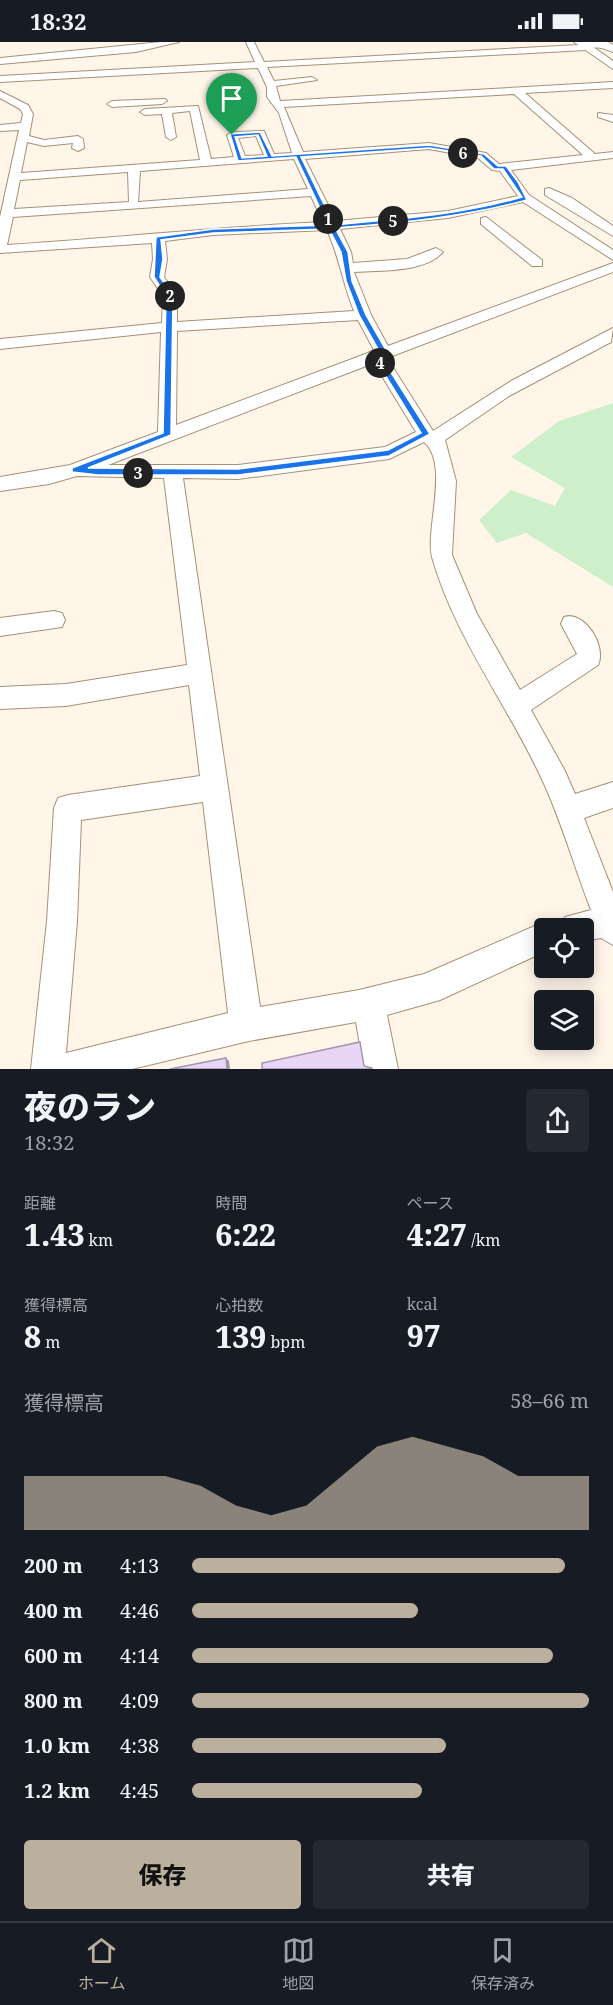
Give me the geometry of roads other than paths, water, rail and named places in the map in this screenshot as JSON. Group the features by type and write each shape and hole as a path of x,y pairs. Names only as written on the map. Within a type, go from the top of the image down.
{"main road":[{"path":"583,44 610,62"}],"street":[{"path":"0,61 136,49 175,42"},
{"path":"250,42 270,84 272,97 279,104 296,144 298,155 345,252 349,281 379,353 430,437 439,445 446,481 442,555 467,617 569,810 611,926 594,927"},
{"path":"492,46 508,43 557,42"},
{"path":"0,79 375,59 583,44 606,44 613,49"},
{"path":"368,50 375,59"},
{"path":"270,84 312,80"},
{"path":"279,104 613,85"},
{"path":"516,90 591,156"},
{"path":"0,94 27,110 14,176 6,202 0,248 158,238 213,231 332,227 443,215 496,207 525,198"},
{"path":"112,104 192,100 206,162"},
{"path":"144,112 194,108"},
{"path":"167,110 171,137"},
{"path":"602,115 613,119"},
{"path":"0,128 24,132 44,142 78,139 78,148"},
{"path":"240,159 232,135 260,134 270,157"},
{"path":"0,175 92,176 135,168 429,146 482,155 496,168 612,154"},
{"path":"6,202 133,198 135,168"},
{"path":"504,168 525,198 613,256"},
{"path":"41,192 43,175"},
{"path":"6,202 166,204 242,196 316,192"},
{"path":"549,192 568,201 613,232"},
{"path":"524,214 541,209"},
{"path":"459,226 506,218"},
{"path":"486,221 537,263"},
{"path":"158,238 160,259 157,277 170,296 167,435"},
{"path":"347,268 417,261 430,258 436,252"},
{"path":"0,484 49,477 75,470 379,353 613,267"},
{"path":"0,344 170,327 363,315"},
{"path":"75,470 238,472 389,453 430,437 510,387 595,346 613,333"},
{"path":"173,473 246,1025"},
{"path":"0,627 54,620"},
{"path":"516,706 590,658 587,645 572,624"},
{"path":"0,698 66,695 200,673"},
{"path":"48,1069 62,921 68,808 215,787"},
{"path":"569,810 613,795"},
{"path":"68,1069 246,1025 369,1004 423,990 462,977 515,948 534,941"},
{"path":"369,1004 381,1069"}]}
